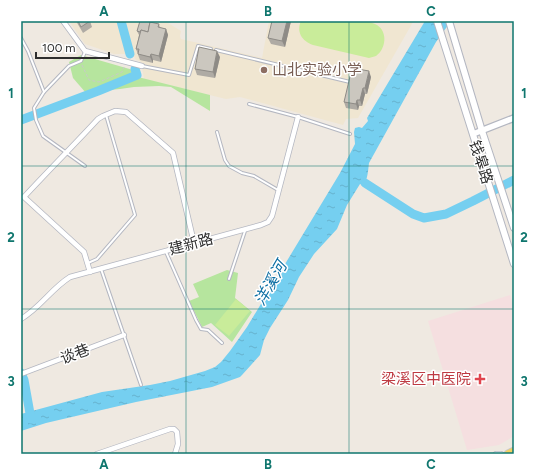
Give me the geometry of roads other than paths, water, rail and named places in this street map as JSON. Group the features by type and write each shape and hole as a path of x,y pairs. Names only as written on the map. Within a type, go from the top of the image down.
{"main road":[{"name":"钱皋路","path":"437,21 514,264"},
{"name":"钱皋路","path":"449,21 482,131 514,228"},
{"path":"460,95 466,97 470,91"},
{"path":"508,454 514,450"}],"street":[{"path":"63,21 85,51 142,66"},
{"path":"90,272 84,252 23,198 98,119 115,111 126,112 174,153 194,243"},
{"name":"建新路","path":"21,319 31,313 60,283 70,278 245,230 268,222 272,216 298,117"},
{"path":"473,134 514,118"},
{"name":"谈巷","path":"23,373 124,335"},
{"path":"97,454 170,429 174,429 177,432 178,444 175,454"},
{"path":"496,454 501,454"}],"lane":[{"path":"21,38 28,51 44,92"},
{"path":"142,66 189,75 198,46 351,82"},
{"path":"85,51 81,61 69,66 44,92 34,108 36,120 43,136 85,166"},
{"path":"249,104 298,117 350,134"},
{"path":"88,263 97,259 135,215 106,114"},
{"path":"217,132 225,160 229,166 242,173 254,176 278,190"},
{"path":"229,279 245,230"},
{"path":"165,251 201,329 208,330 222,343"},
{"path":"101,269 141,385"}],"water":[{"path":"425,21 451,21 436,42 369,163 368,175 365,183 363,185 360,184 347,205 337,229 314,254 299,277 288,300 264,340 260,355 242,375 212,387 136,402 46,423 21,431 21,414 102,392 170,381 205,371 215,367 221,362 247,327 340,173 355,144 355,128 362,128 368,121 367,118"}],"waterway":[{"path":"121,21 130,54"},
{"path":"21,120 137,75 135,69"},
{"path":"365,183 413,214 424,218 446,214 514,180"},
{"path":"21,373 24,380 31,419"}],"place":[{"name":"山北实验小学","path":"264,70"},
{"name":"梁溪区中医院","path":"480,379"}],"water label":[{"name":"洋溪河","path":"270,283"}]}
